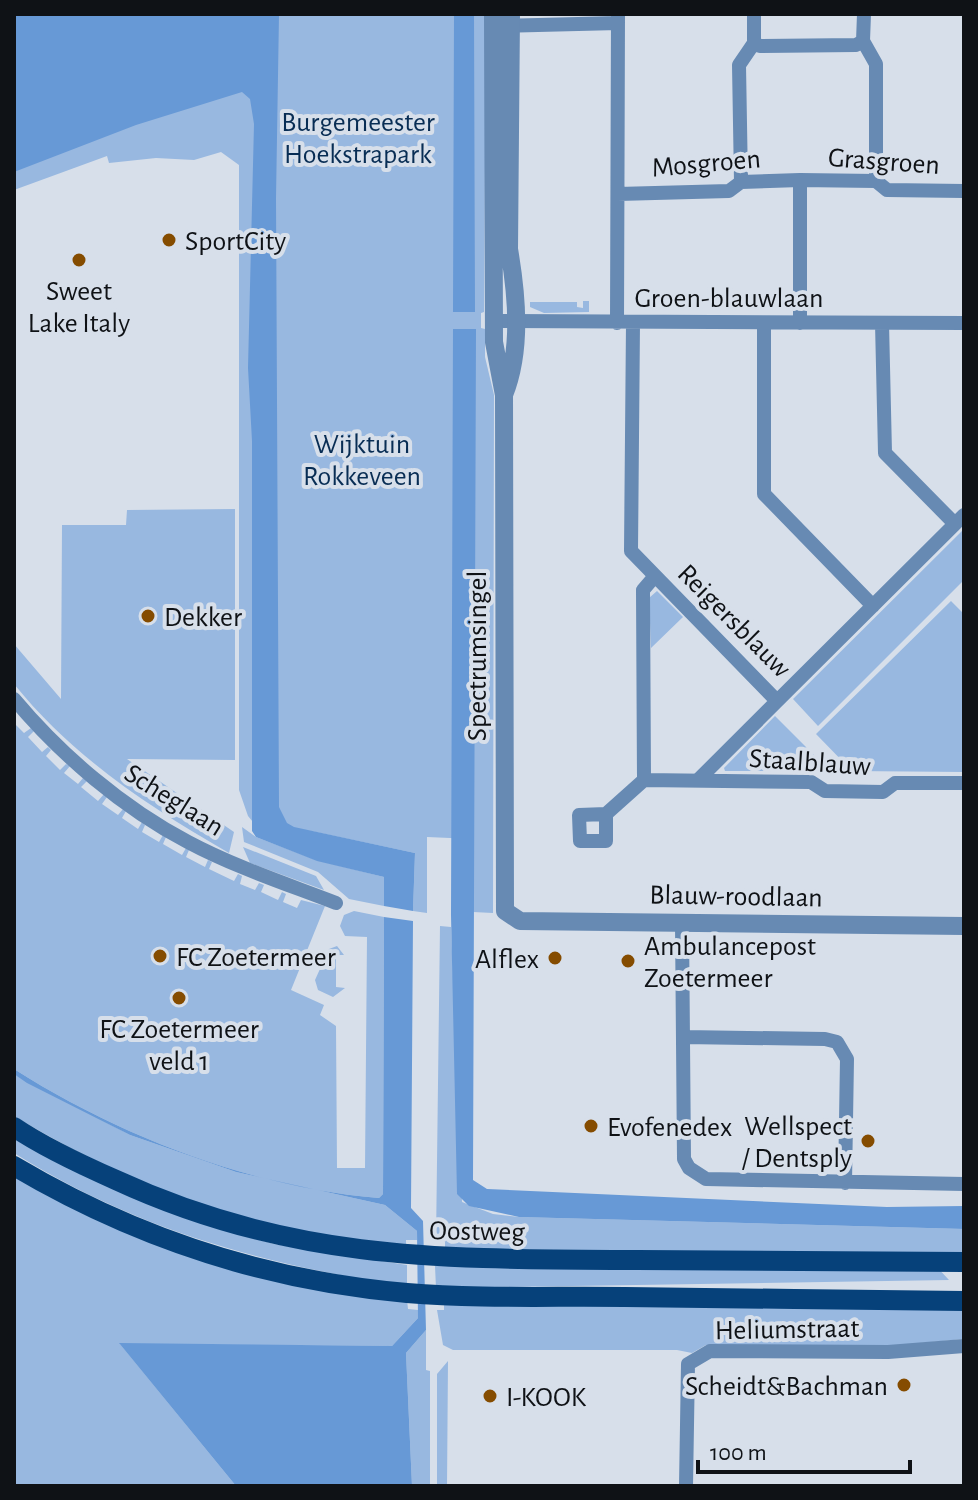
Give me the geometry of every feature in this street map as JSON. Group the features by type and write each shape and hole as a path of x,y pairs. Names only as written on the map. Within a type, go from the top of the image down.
{"main road":[{"name":"Oostweg","path":"14,1127 93,1170 162,1202 243,1228 341,1249 445,1259 964,1262"},
{"path":"14,1166 75,1202 166,1241 241,1265 346,1286 444,1295 964,1301"}],"street":[{"path":"741,182 739,65 754,43 754,14"},
{"path":"864,14 863,41 876,64 876,181"},
{"name":"Mosgroen","path":"502,20 618,18 617,323"},
{"name":"Spectrumsingel","path":"502,20 493,321 504,395 503,902 509,915"},
{"name":"Spectrumsingel","path":"502,20 509,249 515,321 513,373 504,395"},
{"path":"754,43 760,46 856,45 863,41"},
{"path":"800,180 800,323"},
{"name":"Mosgroen","path":"618,194 729,191 741,182 800,180"},
{"name":"Grasgroen","path":"800,180 876,181 887,190 964,191"},
{"name":"Groen-blauwlaan","path":"493,321 964,323"},
{"name":"Reigersblauw","path":"633,323 631,551 777,701 960,519"},
{"path":"764,323 764,494 873,606"},
{"path":"882,323 885,453 960,519"},
{"path":"606,814 644,780 643,590 655,576"},
{"name":"Scheglaan","path":"14,699 92,776 156,823 215,854 336,903"},
{"name":"Staalblauw","path":"698,780 777,701"},
{"name":"Staalblauw","path":"644,780 811,782 825,791 883,792 895,783 964,783"},
{"name":"Blauw-roodlaan","path":"509,915 520,921 964,926"},
{"path":"682,924 684,1159 689,1168 706,1179 964,1184"},
{"path":"684,1037 825,1039 837,1042 847,1059 845,1183"},
{"name":"Heliumstraat","path":"686,1486 688,1364 710,1351 888,1352 964,1346"}],"green space":[{"name":"Burgemeester Hoekstrapark","path":"14,14 486,14 484,312 481,313 481,328 485,329 485,357 494,395 493,913 473,912 473,839 427,837 427,913 413,911 415,853 311,831 257,827 248,816 239,790 239,165 221,152 194,160 156,158 109,163 107,156 14,190"},
{"path":"583,301 589,301 589,312 544,313 530,307 530,302 577,302 577,307 583,308"},
{"name":"Dekker","path":"235,509 235,760 127,759 234,832 229,853 141,799 61,735 14,684 14,644 61,699 62,525 126,525 127,510"},
{"path":"964,529 964,580 818,726 793,699"},
{"path":"657,591 683,617 651,648 649,598"},
{"path":"951,601 964,614 964,772 852,771 816,734"},
{"path":"775,716 830,771 725,771 724,768"},
{"name":"FC Zoetermeer","path":"14,723 24,733 31,728 34,731 28,737 42,752 48,747 51,750 46,756 60,770 66,764 70,766 64,773 78,784 83,778 87,781 81,787 98,801 104,794 107,797 102,804 118,815 123,809 126,811 122,818 138,829 142,822 145,825 142,832 159,842 163,835 166,837 163,844 182,855 186,848 189,850 186,857 205,867 208,860 212,862 209,869 234,881 238,874 242,876 240,884 255,890 259,883 264,885 261,892 278,900 282,892 286,894 283,902 297,908 301,900 325,906 291,990 324,1005 320,1015 336,1026 337,1168 365,1168 367,937 345,936 340,926 344,915 354,911 384,917 383,1194 379,1198 283,1183 189,1155 98,1116 14,1069"},
{"path":"242,827 256,837 316,860 384,877 384,906 349,899 318,872 244,842"},
{"path":"243,847 316,876 324,890 250,863"},
{"path":"440,926 451,927 462,1202 493,1214 519,1217 964,1229 964,1253 445,1250 445,1242 436,1241"},
{"path":"337,946 344,955 336,955 336,987 345,988 333,997 318,990 315,980 329,949"},
{"path":"14,1074 130,1135 236,1172 385,1205 417,1231 417,1240 406,1240 406,1249 303,1232 252,1220 154,1186 60,1142 14,1116"},
{"path":"14,1133 237,1234 274,1244 407,1265 407,1287 252,1255 156,1224 108,1204 14,1153"},
{"path":"14,1170 83,1209 407,1300 408,1309 418,1310 418,1318 392,1346 120,1344 236,1486 14,1486"},
{"path":"935,1265 949,1280 436,1288 435,1266"},
{"path":"444,1302 964,1304 964,1339 900,1345 706,1345 692,1353 677,1350 453,1350 443,1345 437,1310 444,1310"},
{"path":"426,1330 426,1370 430,1371 430,1486 412,1486 406,1353"},
{"path":"448,1361 447,1486 437,1486 437,1374"}],"shaded area":[{"path":"14,14 279,14 276,198 279,807 287,823 294,827 415,853 413,911 384,906 384,877 317,861 256,837 252,831 252,441 248,368 254,124 250,99 242,92 136,125 14,172"},
{"path":"454,14 474,14 475,312 453,312"},
{"path":"453,329 476,329 473,1180 487,1189 887,1207 964,1206 964,1229 519,1217 469,1206 457,1194 451,915"},
{"path":"384,917 413,921 411,1208 423,1221 426,1330 406,1353 412,1486 236,1486 119,1343 392,1346 418,1318 417,1231 385,1205 293,1185 379,1198 383,1194"},
{"path":"14,1069 55,1094 143,1137 189,1155 277,1181 236,1172 130,1135 27,1083 14,1074"}],"place":[{"name":"SportCity","path":"169,240"},
{"name":"Sweet Lake Italy","path":"79,260"},
{"name":"Dekker","path":"148,616"},
{"name":"FC Zoetermeer","path":"160,956"},
{"name":"Alflex","path":"555,958"},
{"name":"Ambulancepost Zoetermeer","path":"628,961"},
{"name":"FC Zoetermeer veld 1","path":"179,998"},
{"name":"Evofenedex","path":"591,1126"},
{"name":"Wellspect / Dentsply","path":"868,1141"},
{"name":"Scheidt&Bachman","path":"904,1385"},
{"name":"I-KOOK","path":"490,1396"}],"park label":[{"name":"Wijktuin Rokkeveen","path":"362,459"}]}
